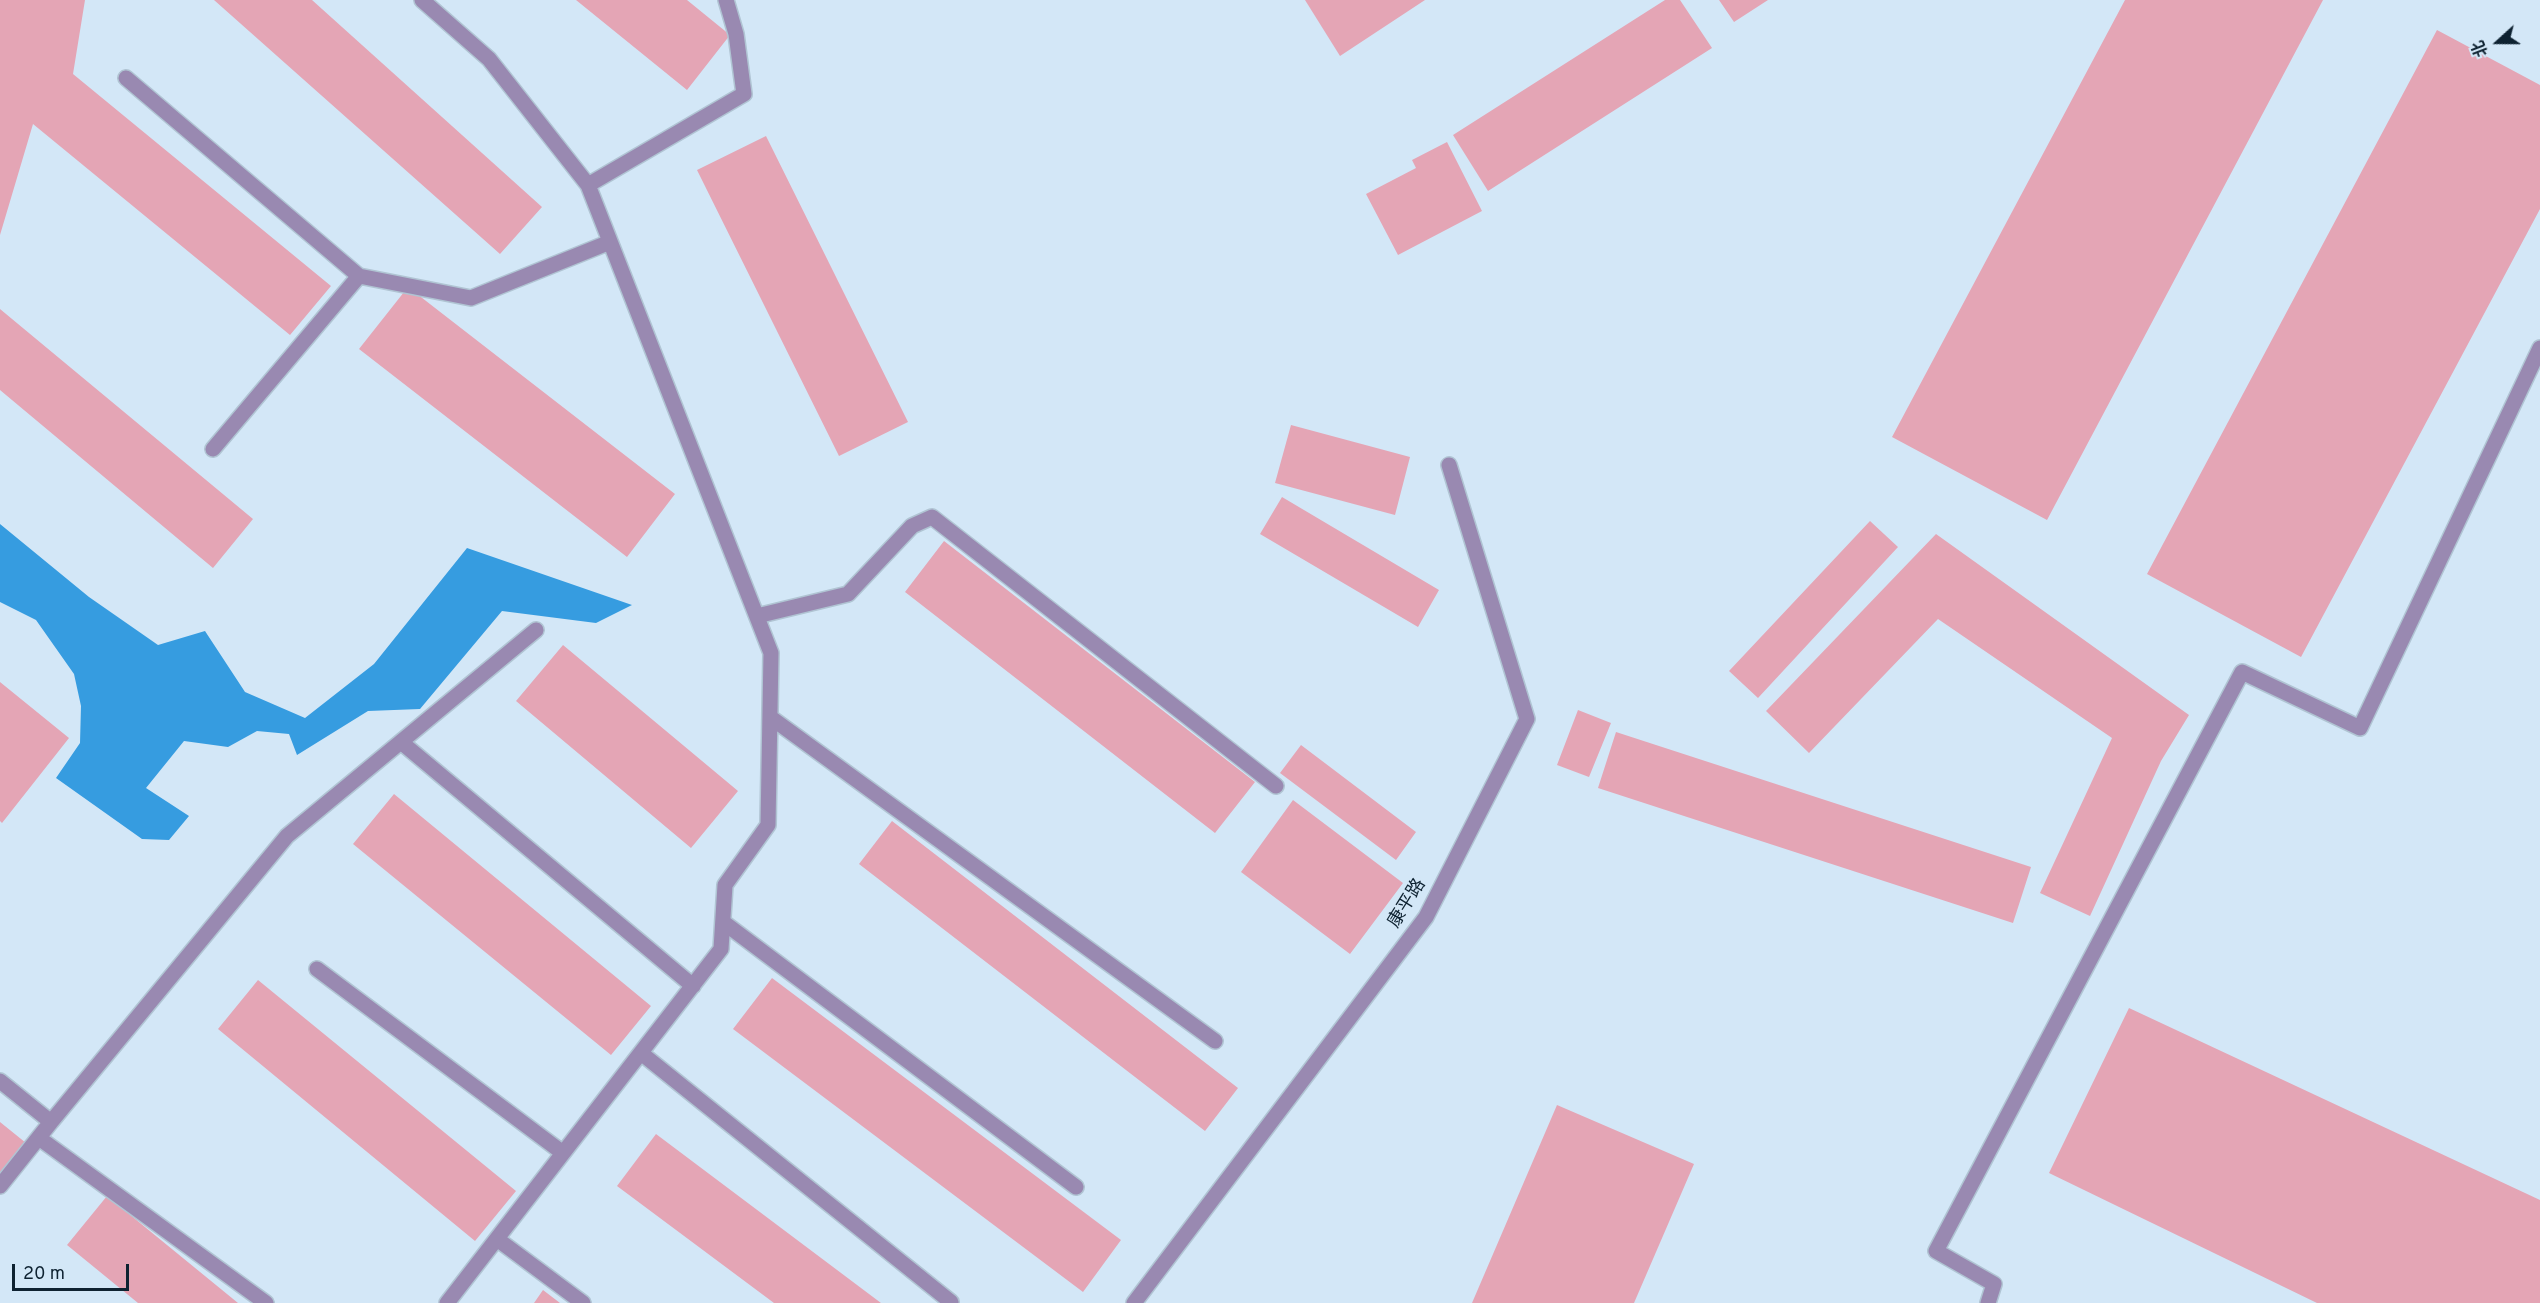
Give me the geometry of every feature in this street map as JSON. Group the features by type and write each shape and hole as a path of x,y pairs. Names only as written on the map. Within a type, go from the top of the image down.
{"street":[{"path":"422,0 489,59 588,185 771,653 768,825 725,885 721,949 447,1303"},
{"path":"588,185 744,94 735,34 726,0"},
{"path":"126,78 358,276 471,298 610,242"},
{"path":"213,449 358,276"},
{"path":"1988,1303 1994,1284 1936,1251 2242,672 2360,728 2540,348"},
{"name":"康平路","path":"1134,1303 1426,917 1527,719 1449,465"},
{"path":"757,616 848,594 912,526 932,517 1276,786"},
{"path":"0,1186 287,836 536,630"},
{"path":"770,717 1215,1041"},
{"path":"401,742 693,986"},
{"path":"723,922 1076,1186"},
{"path":"317,969 563,1153"},
{"path":"641,1053 951,1302"},
{"path":"0,1081 51,1122"},
{"path":"39,1138 266,1303"},
{"path":"497,1239 583,1303"}],"water":[{"path":"0,524 89,597 158,645 205,631 245,692 305,718 374,664 467,548 632,605 596,623 502,611 420,709 368,711 297,755 289,734 257,731 228,747 184,741 146,788 189,816 169,840 142,839 56,778 80,743 81,706 74,674 36,620 0,602"}],"building":[{"path":"0,0 85,0 73,74 331,286 290,335 33,124 0,235"},
{"path":"214,0 312,0 542,207 500,254"},
{"path":"576,0 687,0 730,35 687,90"},
{"path":"1305,0 1425,0 1340,56"},
{"path":"1665,0 1680,0 1712,48 1488,191 1453,135"},
{"path":"1719,0 1768,0 1734,22"},
{"path":"2125,0 2323,0 2047,520 1892,437"},
{"path":"2437,30 2540,85 2540,209 2301,657 2147,574"},
{"path":"766,136 908,422 839,456 697,170"},
{"path":"1447,142 1482,211 1398,255 1366,194 1416,168 1412,160"},
{"path":"408,287 675,494 627,557 359,349"},
{"path":"0,309 253,519 213,568 0,390"},
{"path":"1291,425 1410,457 1395,515 1275,483"},
{"path":"1282,497 1439,590 1418,627 1260,534"},
{"path":"1870,521 1898,547 1758,698 1729,671"},
{"path":"1936,534 2189,715 2161,761 2090,916 2040,893 2112,738 1938,619 1809,753 1766,711"},
{"path":"944,541 1255,782 1215,833 905,592"},
{"path":"563,645 738,791 691,848 516,701"},
{"path":"0,682 69,738 2,823 0,821"},
{"path":"1578,710 1611,723 1589,777 1557,765"},
{"path":"1616,732 2031,867 2013,923 1598,788"},
{"path":"1301,745 1416,832 1396,860 1280,773"},
{"path":"394,794 651,1006 611,1055 353,844"},
{"path":"1293,800 1403,883 1350,954 1241,872"},
{"path":"892,821 1238,1088 1205,1131 859,864"},
{"path":"772,978 1121,1240 1083,1292 733,1029"},
{"path":"258,980 516,1191 475,1241 218,1029"},
{"path":"2129,1008 2540,1200 2540,1303 2317,1303 2049,1173"},
{"path":"1557,1105 1694,1164 1634,1303 1472,1303"},
{"path":"0,1122 26,1143 0,1175"},
{"path":"656,1134 881,1303 774,1303 617,1186"},
{"path":"107,1196 238,1303 138,1303 67,1245"},
{"path":"543,1290 560,1303 534,1303"}]}
